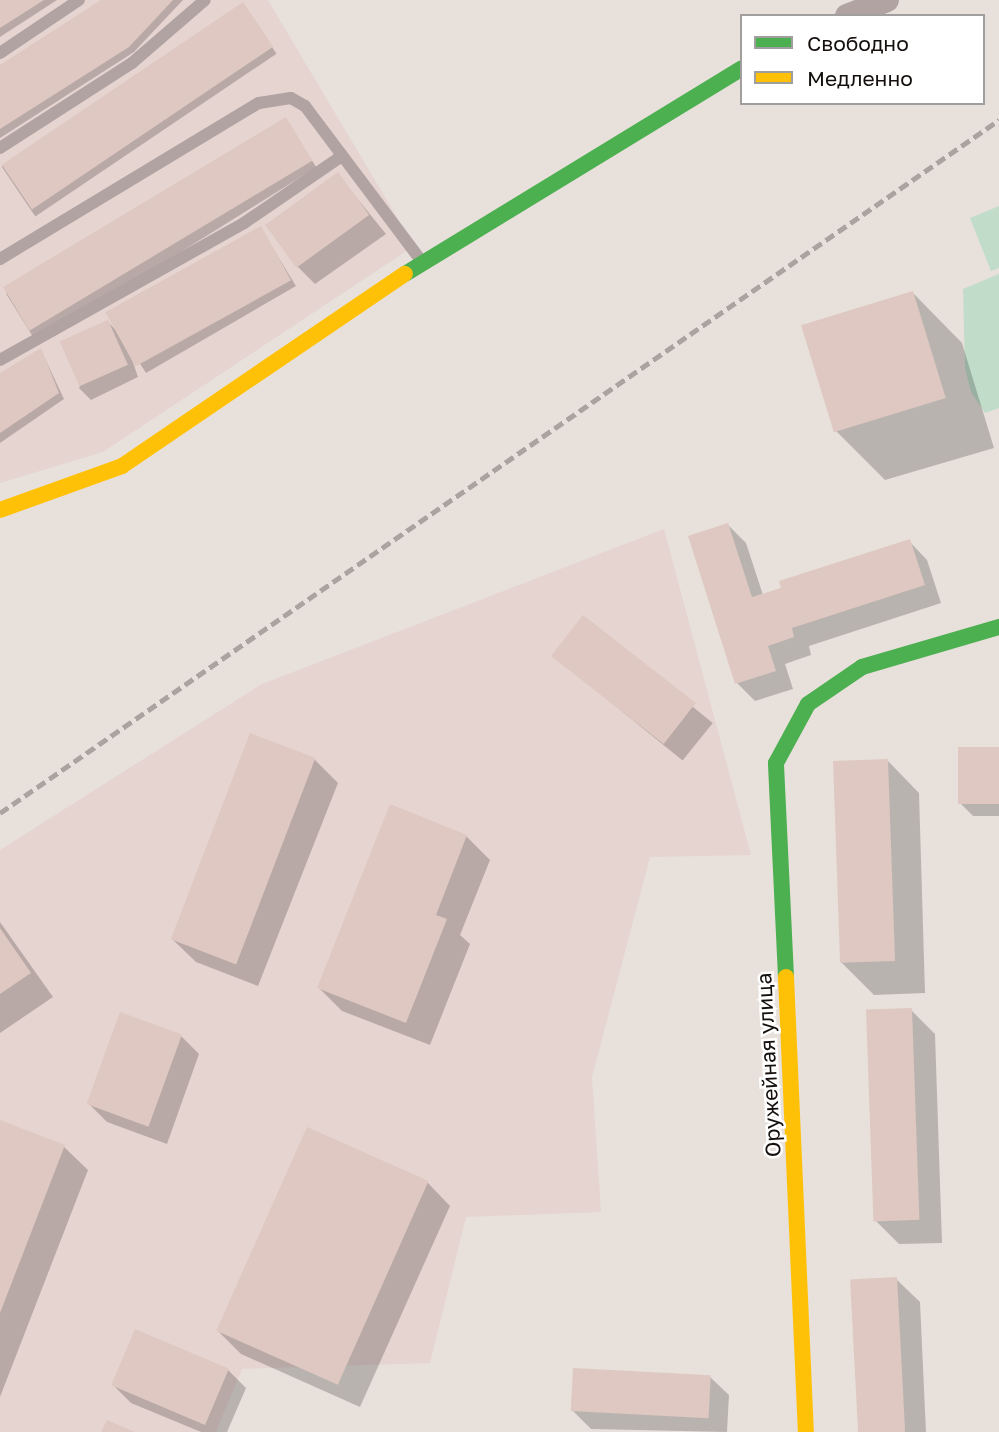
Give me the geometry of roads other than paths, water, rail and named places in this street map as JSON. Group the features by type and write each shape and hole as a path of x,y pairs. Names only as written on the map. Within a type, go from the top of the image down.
{"street":[{"path":"852,14 887,0"},
{"path":"0,510 122,466 422,262 740,69"},
{"name":"Оружейная улица","path":"806,1432 776,763 808,704 862,667 999,627"}],"lane":[{"path":"0,53 79,0"},
{"path":"0,148 132,63 205,0"},
{"path":"0,259 260,103 291,98 305,106 422,262"},
{"path":"0,360 244,223 342,156"}],"railway":[{"path":"0,813 999,120"}]}
